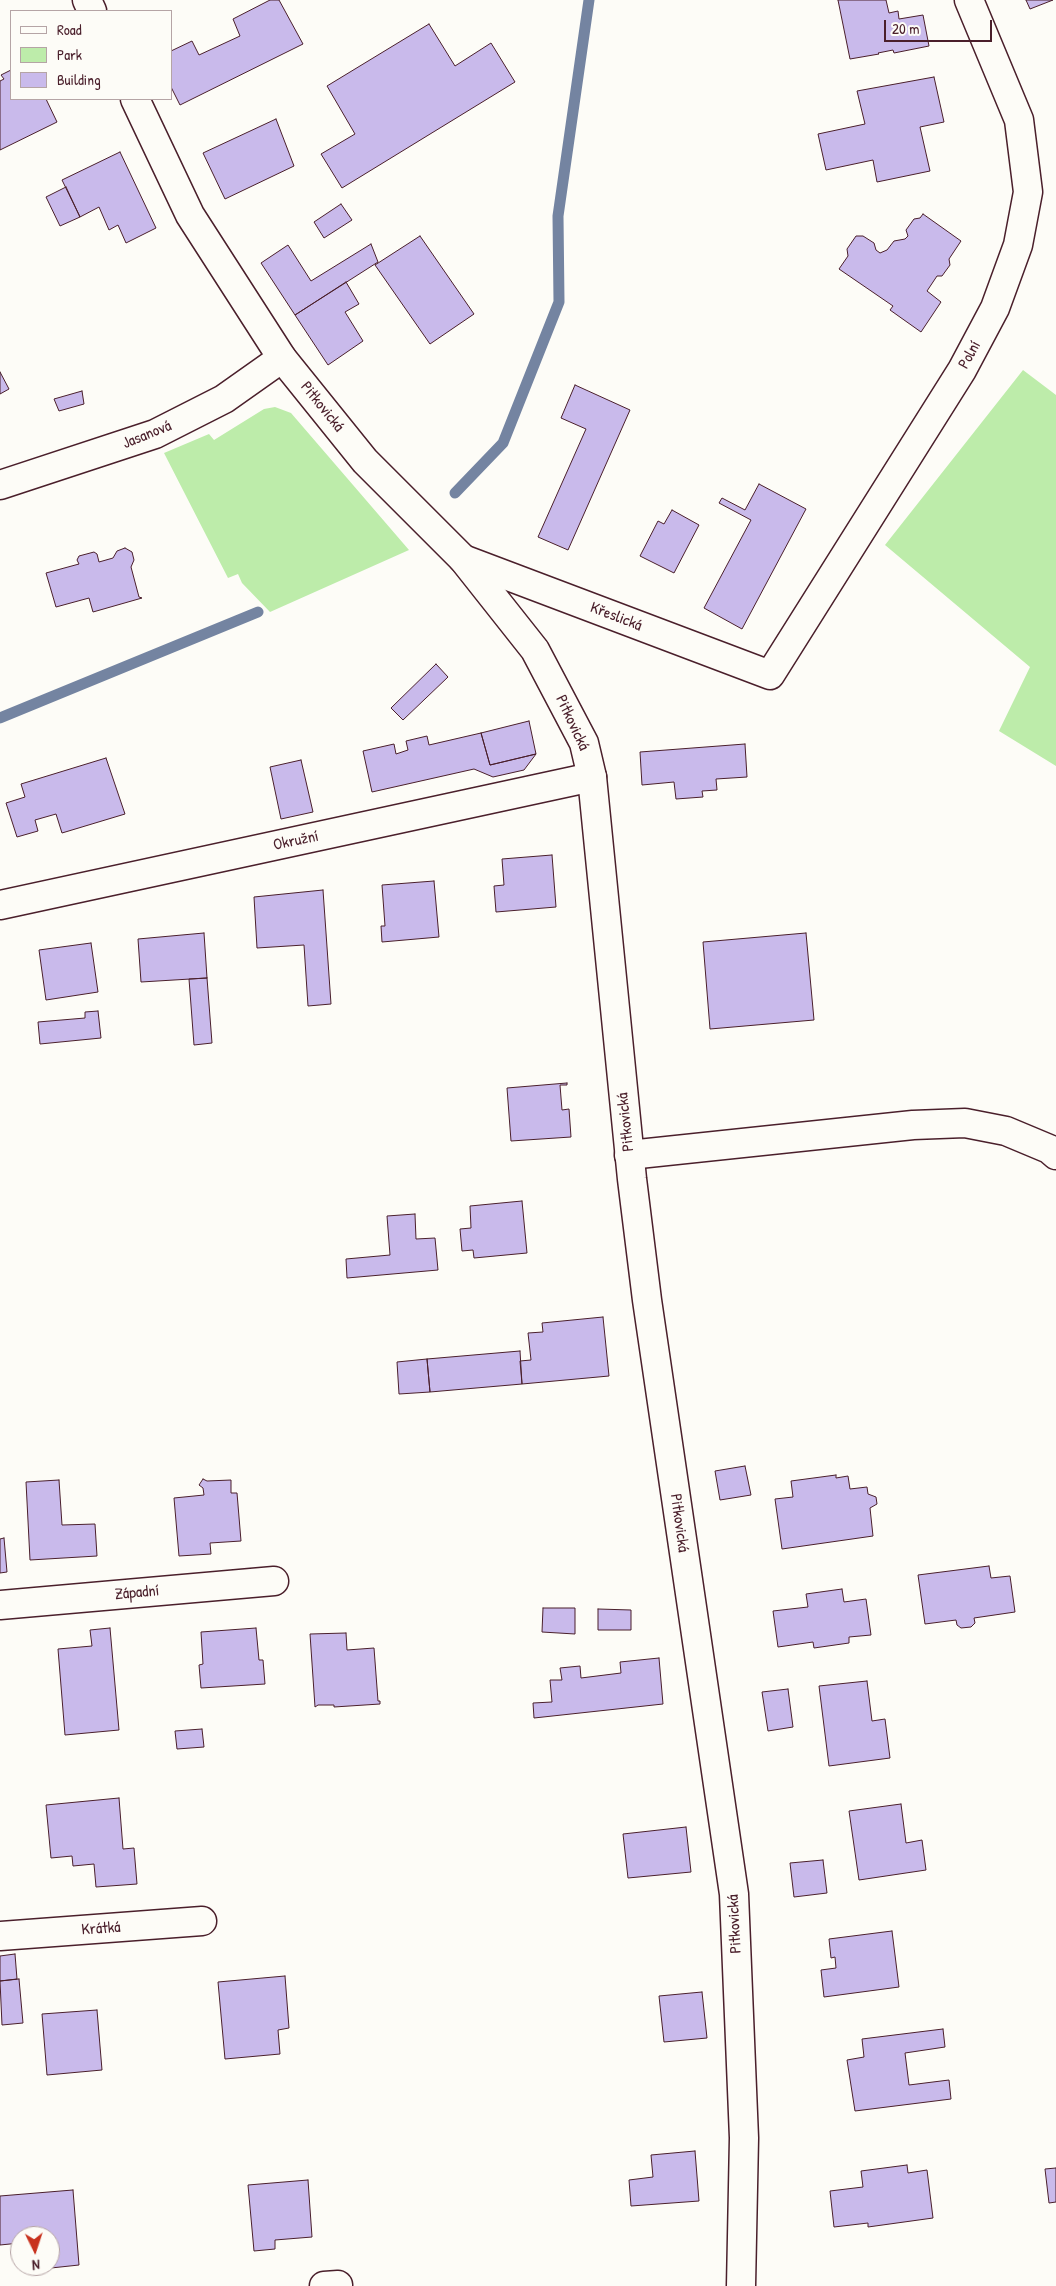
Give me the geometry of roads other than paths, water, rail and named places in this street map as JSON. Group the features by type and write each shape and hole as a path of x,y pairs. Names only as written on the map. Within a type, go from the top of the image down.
{"street":[{"name":"Polní","path":"770,675 962,370 996,308 1018,245 1028,192 1019,120 969,0"},
{"name":"Pitkovická","path":"135,100 190,215 282,358 365,461 463,559 535,650 584,743 592,777 629,1155 647,1300 734,1894 744,2138 741,2286"},
{"name":"Jasanová","path":"0,485 155,434 224,399 282,358"},
{"name":"Křeslická","path":"463,559 770,675"},
{"name":"Okružní","path":"0,905 592,777"},
{"path":"629,1155 914,1125 965,1124 1006,1131 1049,1149 1056,1156"},
{"name":"Západní","path":"0,1605 274,1581"},
{"name":"Krátká","path":"0,1936 202,1921"}],"waterway":[{"path":"455,493 503,443 559,302 558,216 589,0"},
{"path":"0,718 258,612"}]}
